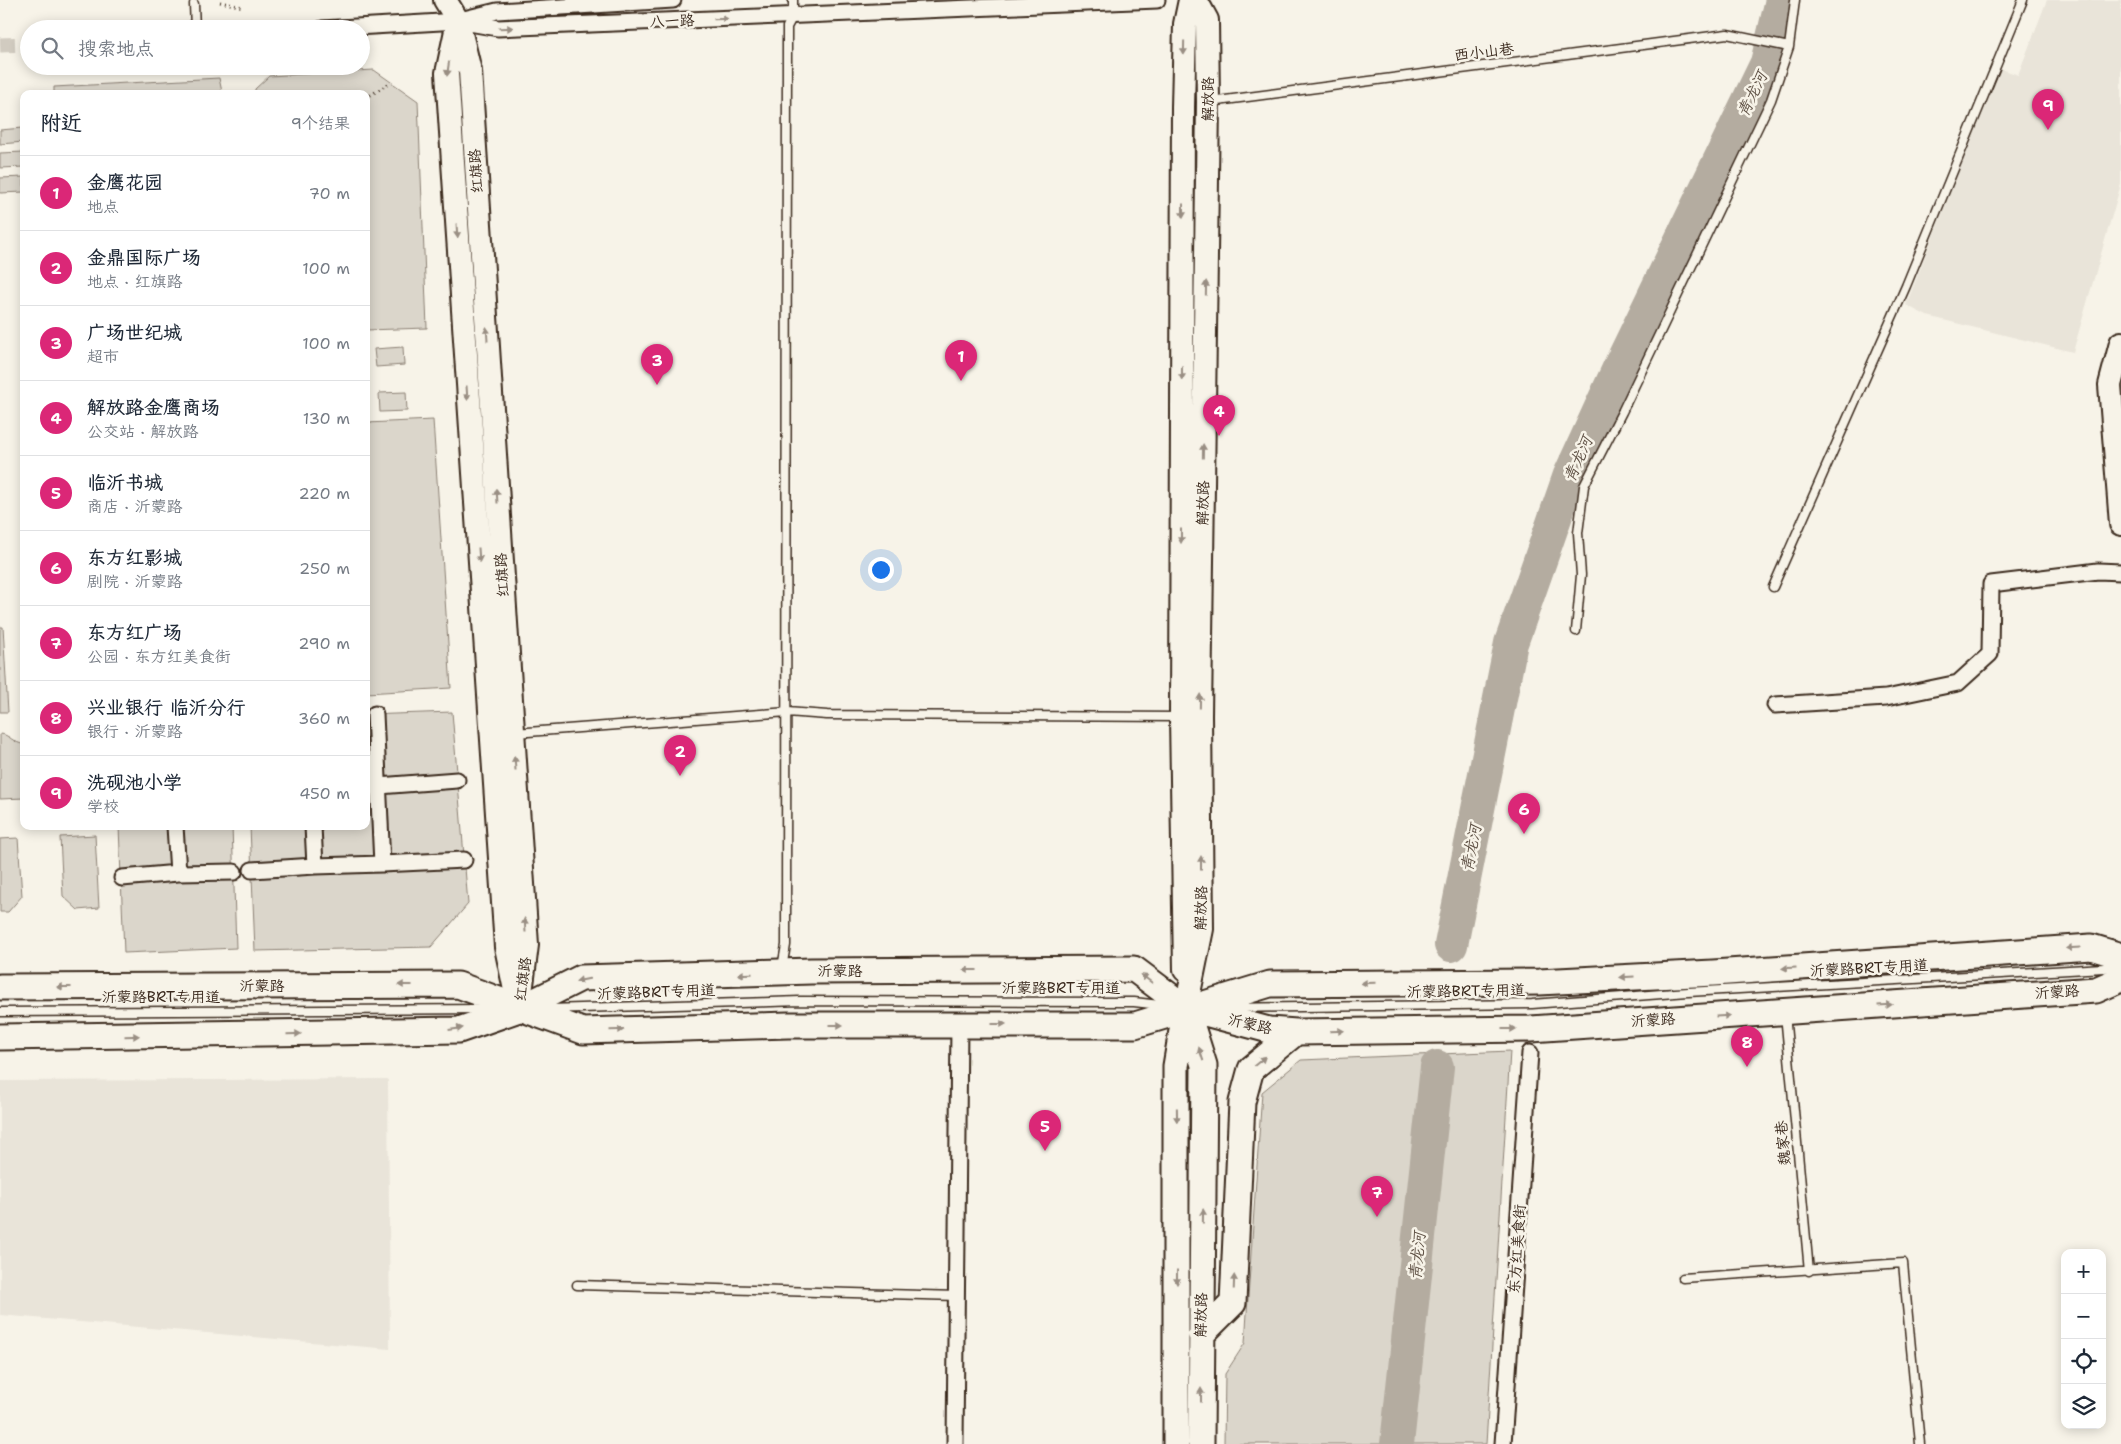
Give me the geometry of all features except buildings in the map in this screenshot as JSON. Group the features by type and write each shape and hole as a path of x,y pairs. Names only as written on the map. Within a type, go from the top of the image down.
{"main road":[{"name":"沂蒙路","path":"0,987 458,985 583,1031 788,1025 1135,1025 1270,984 1539,982 1713,973 2091,947 2121,956"},
{"name":"沂蒙路","path":"0,1037 302,1034 458,1030 519,1009 580,978 782,972 1134,970 1186,1008 1269,1030 1296,1032 1531,1029 2096,990 2121,979"},
{"name":"解放路","path":"1186,1008 1204,1065 1201,1444"},
{"name":"解放路","path":"1176,1444 1176,1066 1186,1008"},
{"path":"1201,1335 1234,1303 1242,1102 1251,1069 1296,1032"}],"street":[{"name":"红旗路","path":"445,0 459,10 470,71 527,945 519,1009"},
{"name":"八一路","path":"370,22 459,10 497,11 673,0"},
{"name":"八一路","path":"459,10 498,28 1157,0"},
{"name":"解放路","path":"1186,1008 1169,929 1169,836 1182,794 1183,107 1185,24 1190,0"},
{"name":"解放路","path":"1186,1008 1202,930 1200,715 1208,102 1207,20 1196,0"},
{"name":"红旗路","path":"459,10 446,73 506,947 519,1009"},
{"path":"2121,343 2110,385 2121,524"},
{"path":"1775,705 1886,698 1958,683 1990,654 1991,584 2098,571 2121,572"},
{"path":"375,714 372,787 382,864"},
{"path":"372,787 457,780"},
{"path":"175,830 178,873"},
{"path":"313,830 315,866"},
{"path":"252,870 464,860"},
{"path":"122,878 178,873 234,872"},
{"path":"955,1444 960,1024"},
{"name":"东方红美食街","path":"1503,1444 1530,1053"}],"lane":[{"path":"782,972 786,944 787,27 793,16 793,0"},
{"path":"1576,631 1581,575 1578,533 1584,486 1622,412 1771,100 1789,46 1795,0"},
{"path":"1773,587 1906,286 2022,0"},
{"path":"194,4 195,20"},
{"name":"西小山巷","path":"1208,102 1727,34 1789,46"},
{"path":"513,733 787,712 827,715 1181,717"},
{"name":"沂蒙路BRT专用道","path":"0,1012 519,1009 800,1001 1134,1002 1186,1008 1532,1004 1698,992 2121,967"},
{"name":"魏家巷","path":"1785,1012 1808,1271"},
{"path":"1683,1278 1904,1264 1920,1444"},
{"path":"577,1285 957,1296"}],"path":[{"path":"220,2 243,7"},
{"path":"370,95 391,82"}],"shaded area":[{"path":"2047,0 2121,0 2121,184 2073,352 1927,316 1906,305 1999,68 2018,75"},
{"path":"370,70 374,70 418,101 427,328 370,330 370,90 255,90 269,76 370,75"},
{"path":"219,78 222,90 54,90 54,87"},
{"path":"20,128 20,142 0,144 0,130"},
{"path":"20,152 20,167 0,168 0,153"},
{"path":"20,177 20,192 0,193 0,178"},
{"path":"403,347 404,365 376,367 374,349"},
{"path":"406,392 407,411 380,412 379,393"},
{"path":"433,420 451,688 370,693 370,423"},
{"path":"0,627 3,627 8,712 0,712"},
{"path":"452,712 468,904 431,947 255,951 250,830 370,830 370,715"},
{"path":"0,734 20,744 20,798 0,799"},
{"path":"119,830 232,830 236,948 124,953"},
{"path":"95,835 99,908 78,910 63,896 60,837"},
{"path":"18,838 22,896 8,912 0,912 0,839"},
{"path":"1510,1051 1486,1444 1224,1444 1225,1374 1245,1343 1262,1092 1301,1060"},
{"path":"388,1079 390,1349 0,1315 0,1081"}],"waterway":[{"name":"青龙河","path":"1451,945 1511,643 1570,475 1620,366 1767,63 1782,0"},
{"name":"青龙河","path":"1397,1444 1437,1067"}],"tunnel":[{"path":"0,45 20,44"}],"place":[{"name":"洗砚池小学","path":"2048,130"},
{"name":"金鹰花园","path":"961,381"},
{"name":"广场世纪城","path":"657,385"},
{"name":"解放路金鹰商场","path":"1219,436"},
{"name":"金鼎国际广场","path":"680,776"},
{"name":"东方红影城","path":"1524,834"},
{"name":"兴业银行 临沂分行","path":"1747,1067"},
{"name":"临沂书城","path":"1045,1151"},
{"name":"东方红广场","path":"1377,1217"}]}
